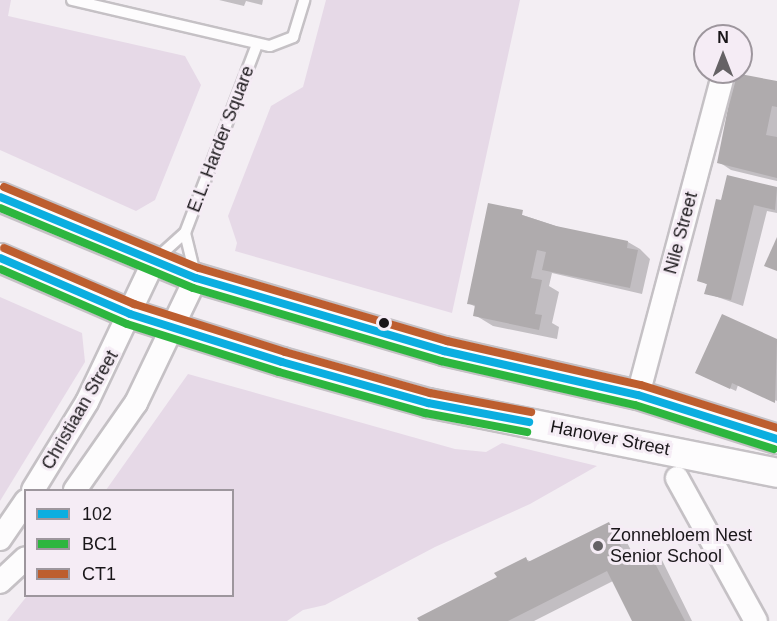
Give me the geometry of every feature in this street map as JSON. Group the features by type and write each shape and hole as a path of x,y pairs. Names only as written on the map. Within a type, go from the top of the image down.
{"street":[{"name":"Nile Street","path":"638,394 721,84"},
{"path":"0,197 196,278 444,351 638,394 777,439"},
{"name":"Hanover Street","path":"0,258 130,314 428,403 777,473"},
{"name":"Christiaan Street","path":"34,489 87,402 154,261"},
{"name":"Christiaan Street","path":"76,489 136,403 175,328 196,278"},
{"path":"677,478 756,621"},
{"path":"0,539 24,504"},
{"path":"0,582 24,560"}],"lane":[{"name":"E.L. Harder Square","path":"72,0 257,44 279,44 293,37 304,0"},
{"name":"E.L. Harder Square","path":"154,261 185,233 257,44"},
{"name":"E.L. Harder Square","path":"185,233 196,278"}],"shaded area":[{"path":"0,0 11,0 8,16 185,56 201,85 155,200 136,211 0,150"},
{"path":"326,0 520,0 452,313 235,251 237,243 228,216 271,106 303,87"},
{"path":"0,297 82,333 85,362 0,501"},
{"path":"188,374 455,449 486,452 502,443 597,466 530,504 435,547 325,605 303,610 287,621 7,621 26,597 234,597 234,489 107,489"}],"building":[{"path":"753,76 777,81 777,107 772,106 766,135 777,137 777,178 717,163 733,84 753,84"},
{"path":"727,175 777,187 775,210 754,205 731,300 704,294 707,284 697,281 716,199 721,200"},
{"path":"488,203 523,210 522,215 556,226 628,241 627,248 638,250 630,288 542,270 546,252 537,250 531,278 542,280 535,314 542,315 539,330 473,316 475,305 467,304"},
{"path":"777,237 777,271 764,266"},
{"path":"722,314 777,339 775,403 732,383 730,389 695,373"},
{"path":"609,522 627,558 647,548 685,621 632,621 607,571 508,621 419,621 417,618 497,577 494,573 526,557 528,562"}],"transit line":[{"name":"CT1","path":"4,187 199,268 447,341 641,385 777,428"},
{"name":"102","path":"0,197 196,278 444,351 638,395 777,439"},
{"name":"BC1","path":"0,208 193,288 441,361 635,405 774,449"},
{"name":"CT1","path":"4,248 134,304 285,352 430,393 531,412"},
{"name":"102","path":"0,258 130,314 282,362 428,403 529,422"},
{"name":"BC1","path":"0,269 127,324 279,372 425,413 527,432"}],"place":[{"name":"Zonnebloem Nest Senior School","path":"598,546"}]}
